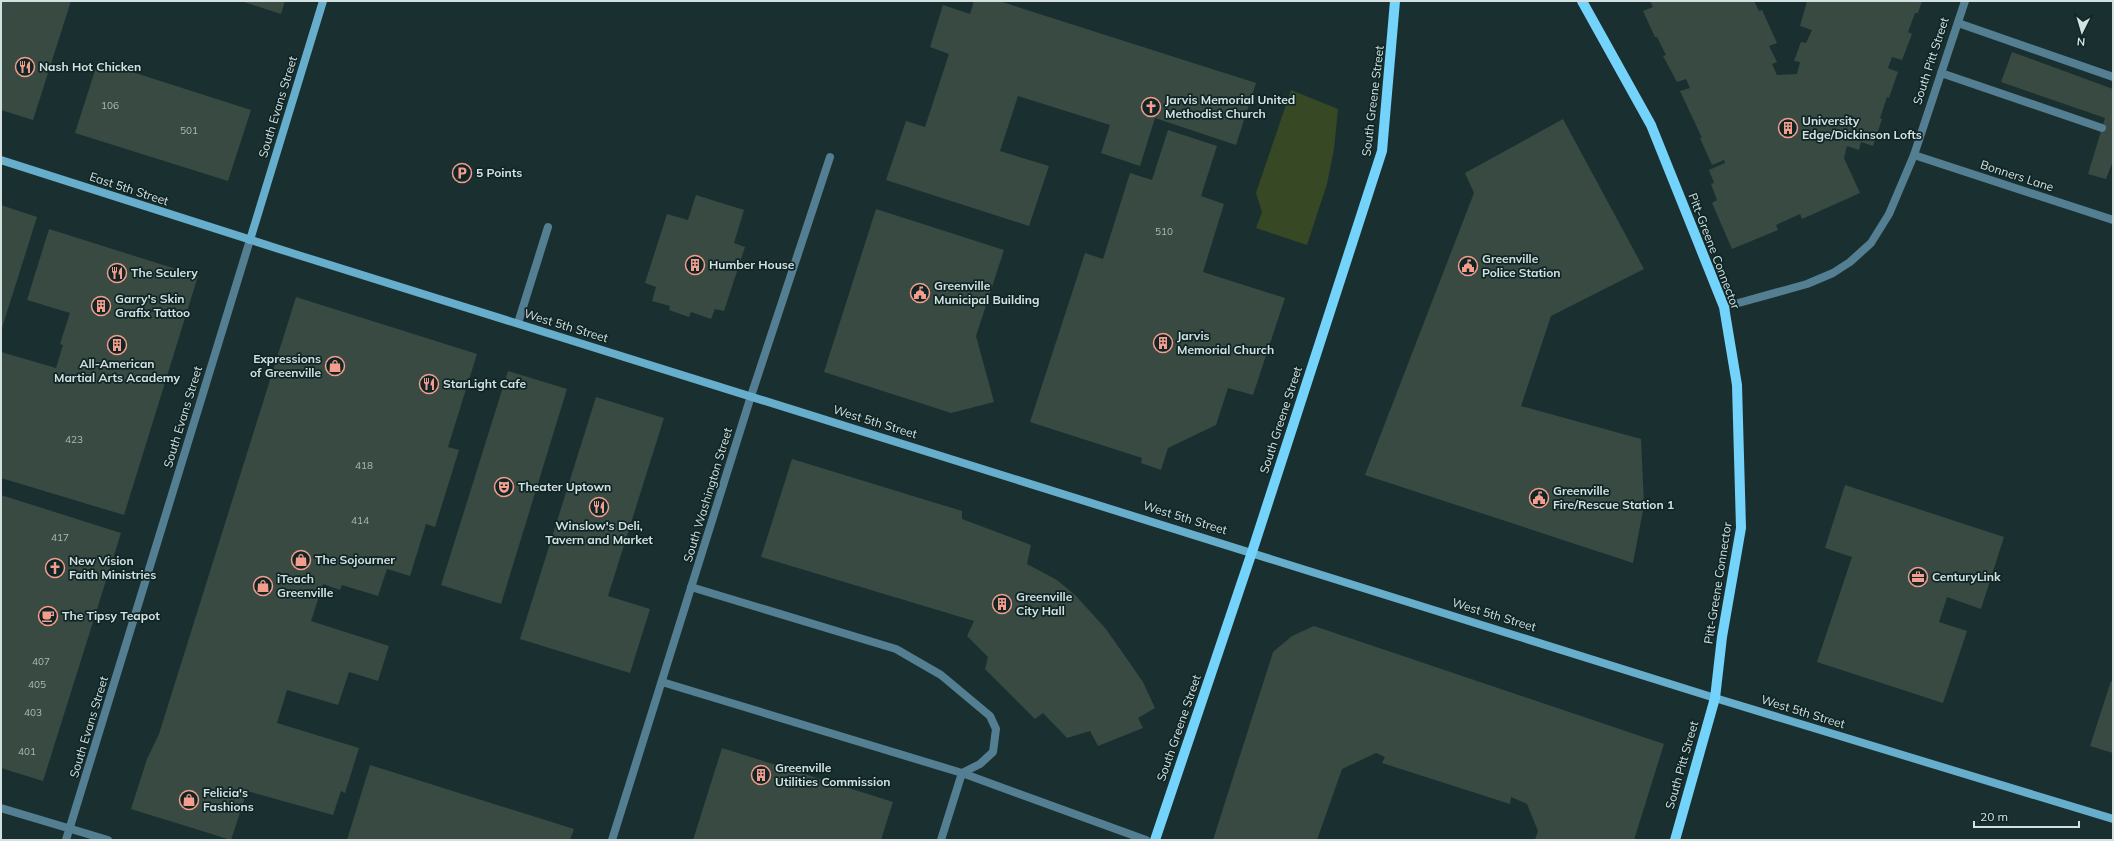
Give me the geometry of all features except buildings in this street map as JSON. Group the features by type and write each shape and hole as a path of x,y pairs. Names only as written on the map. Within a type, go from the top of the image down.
{"main road":[{"name":"South Evans Street","path":"250,240 323,1"},
{"name":"Pitt-Greene Connector","path":"1582,1 1651,125 1724,307 1737,385 1741,528 1721,644 1715,698"},
{"name":"South Greene Street","path":"1155,840 1252,552 1382,151 1397,2"},
{"name":"East 5th Street","path":"1,160 250,240"},
{"name":"West 5th Street","path":"250,240 1715,698 2113,820"},
{"name":"South Pitt Street","path":"1675,840 1715,698"}],"street":[{"name":"South Pitt Street","path":"1724,307 1806,284 1833,273 1850,262 1871,243 1889,214 1914,155 1965,1"},
{"path":"1958,23 2113,77"},
{"path":"1941,73 2102,128"},
{"name":"Bonners Lane","path":"1914,155 2113,220"},
{"name":"South Washington Street","path":"612,840 751,396 830,157"},
{"path":"518,323 548,227"},
{"name":"South Evans Street","path":"66,840 250,240"},
{"path":"691,587 896,649 941,675 990,716 996,729 993,752 980,764 962,773 941,840"},
{"path":"662,682 962,773 1146,840"},
{"path":"1,808 108,840"}],"green space":[{"path":"1291,90 1338,109 1334,149 1327,184 1307,245 1256,228 1262,212 1256,193"}],"place":[{"name":"Nash Hot Chicken","path":"25,67"},
{"name":"Jarvis Memorial United Methodist Church","path":"1151,107"},
{"name":"University Edge/Dickinson Lofts","path":"1788,128"},
{"name":"5 Points","path":"462,173"},
{"name":"Humber House","path":"695,265"},
{"name":"Greenville Police Station","path":"1468,266"},
{"name":"The Sculery","path":"117,273"},
{"name":"Greenville Municipal Building","path":"920,293"},
{"name":"Garry's Skin Grafix Tattoo","path":"101,306"},
{"name":"Jarvis Memorial Church","path":"1163,343"},
{"name":"All-American Martial Arts Academy","path":"117,345"},
{"name":"Expressions of Greenville","path":"335,366"},
{"name":"StarLight Cafe","path":"429,384"},
{"name":"Theater Uptown","path":"504,487"},
{"name":"Greenville Fire/Rescue Station 1","path":"1539,498"},
{"name":"Winslow's Deli, Tavern and Market","path":"599,507"},
{"name":"The Sojourner","path":"301,560"},
{"name":"New Vision Faith Ministries","path":"55,568"},
{"name":"CenturyLink","path":"1918,577"},
{"name":"iTeach Greenville","path":"263,586"},
{"name":"Greenville City Hall","path":"1002,604"},
{"name":"The Tipsy Teapot","path":"48,616"},
{"name":"Greenville Utilities Commission","path":"761,775"},
{"name":"Felicia's Fashions","path":"189,800"}]}
